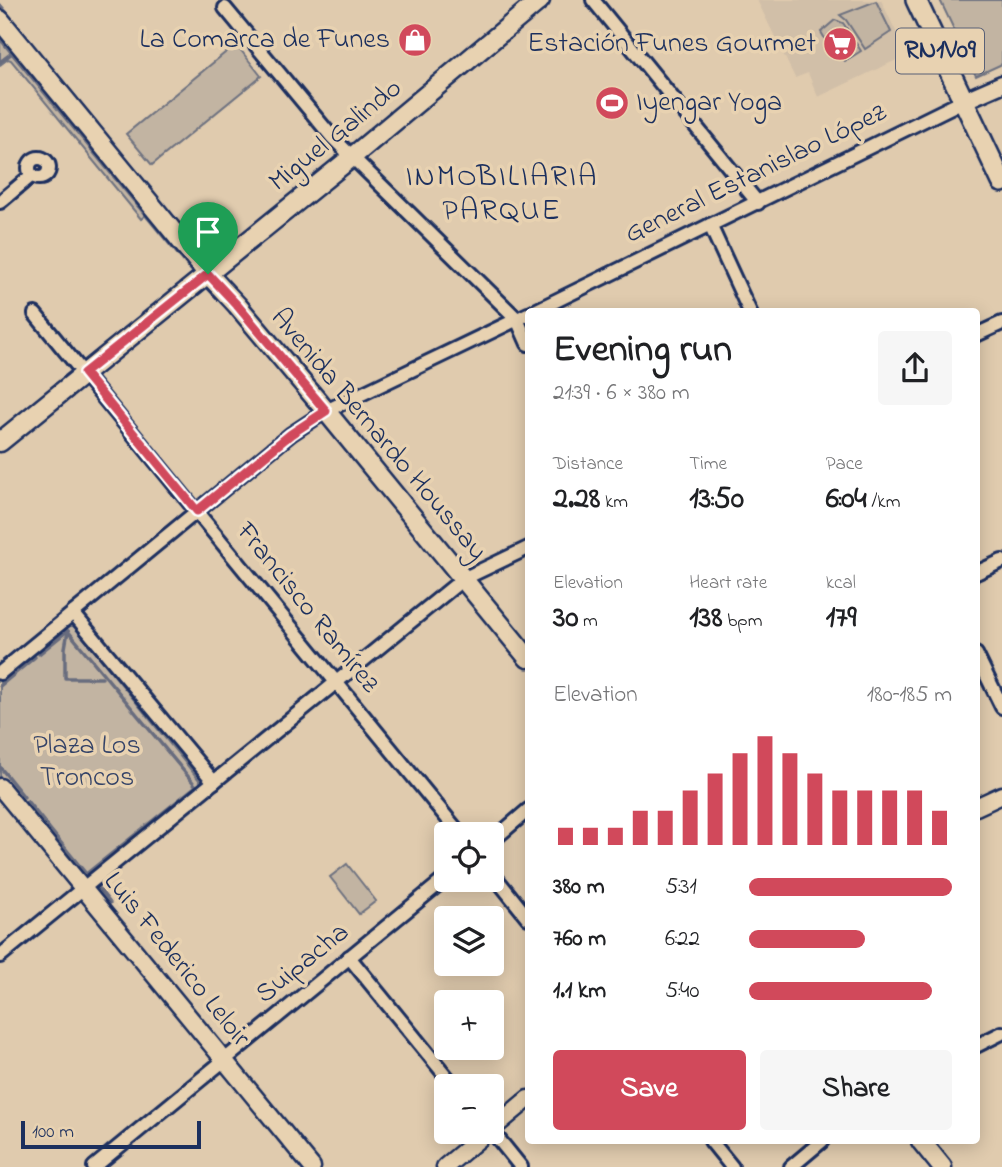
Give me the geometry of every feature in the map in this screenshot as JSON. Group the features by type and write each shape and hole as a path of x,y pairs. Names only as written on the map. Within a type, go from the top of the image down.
{"main road":[{"name":"Miguel Galindo","path":"0,442 352,157 540,0"},
{"name":"RN1V09","path":"916,0 1002,182"},
{"name":"Avenida Bernardo Houssay","path":"0,20 525,654"},
{"path":"923,1144 942,1167"}],"street":[{"path":"593,0 758,203"},
{"path":"225,8 332,137 525,314"},
{"name":"General Estanislao López","path":"540,308 1002,84"},
{"path":"0,202 32,175"},
{"path":"710,225 748,308"},
{"name":"Francisco Ramírez","path":"36,314 450,822"},
{"name":"General Estanislao López","path":"0,673 291,434 326,411 525,315"},
{"path":"980,333 1002,323"},
{"path":"0,956 463,579 525,549"},
{"path":"980,571 1002,561"},
{"path":"73,613 214,782"},
{"path":"980,662 1002,707"},
{"name":"Luis Federico Leloir","path":"0,787 312,1167"},
{"path":"980,805 1002,795"},
{"path":"504,831 525,813"},
{"name":"Suipacha","path":"99,1166 434,888"},
{"path":"504,888 525,914"},
{"path":"349,957 444,1074"},
{"path":"980,1044 1002,1033"},
{"path":"504,1119 525,1102"},
{"path":"444,1167 473,1144"},
{"path":"501,1144 521,1167"},
{"path":"713,1144 732,1167"},
{"path":"791,1167 818,1144"}],"shaded area":[{"name":"Estación Funes Gourmet","path":"757,0 881,0 907,55 818,97 808,73 795,78"}],"green space":[{"path":"940,0 1002,0 1002,64 976,76"},
{"path":"876,1 891,32 865,49 840,15"},
{"path":"0,20 154,208 141,219 11,60 8,59 0,65"},
{"path":"835,20 843,23 850,33 848,36 843,33 842,39 848,38 850,44 856,43 861,51 845,61 834,47 831,49 821,32"},
{"path":"236,44 261,76 152,165 126,134"},
{"name":"Plaza Los Troncos","path":"67,626 74,626 201,785 85,879 0,777 0,681"},
{"path":"347,864 376,901 359,914 330,877"}],"waterway":[{"path":"0,5 11,18"},
{"path":"17,27 97,123"},
{"path":"1,40 192,271"},
{"path":"0,62 12,53"},
{"path":"115,146 156,196"},
{"path":"170,214 210,262"},
{"path":"68,631 196,786 86,874"},
{"path":"68,631 65,678 102,678"},
{"path":"39,654 66,632"},
{"path":"0,686 35,657"},
{"path":"0,767 24,797"},
{"path":"27,801 87,875"},
{"path":"99,889 110,903"}],"place":[{"name":"La Comarca de Funes","path":"415,40"},
{"name":"Estación Funes Gourmet","path":"840,44"},
{"name":"Iyengar Yoga","path":"612,103"}],"district":[{"name":"INMOBILIARIA PARQUE","path":"502,195"}],"route":[{"path":"208,274 326,411 291,434 197,511 84,373 208,274"}]}
